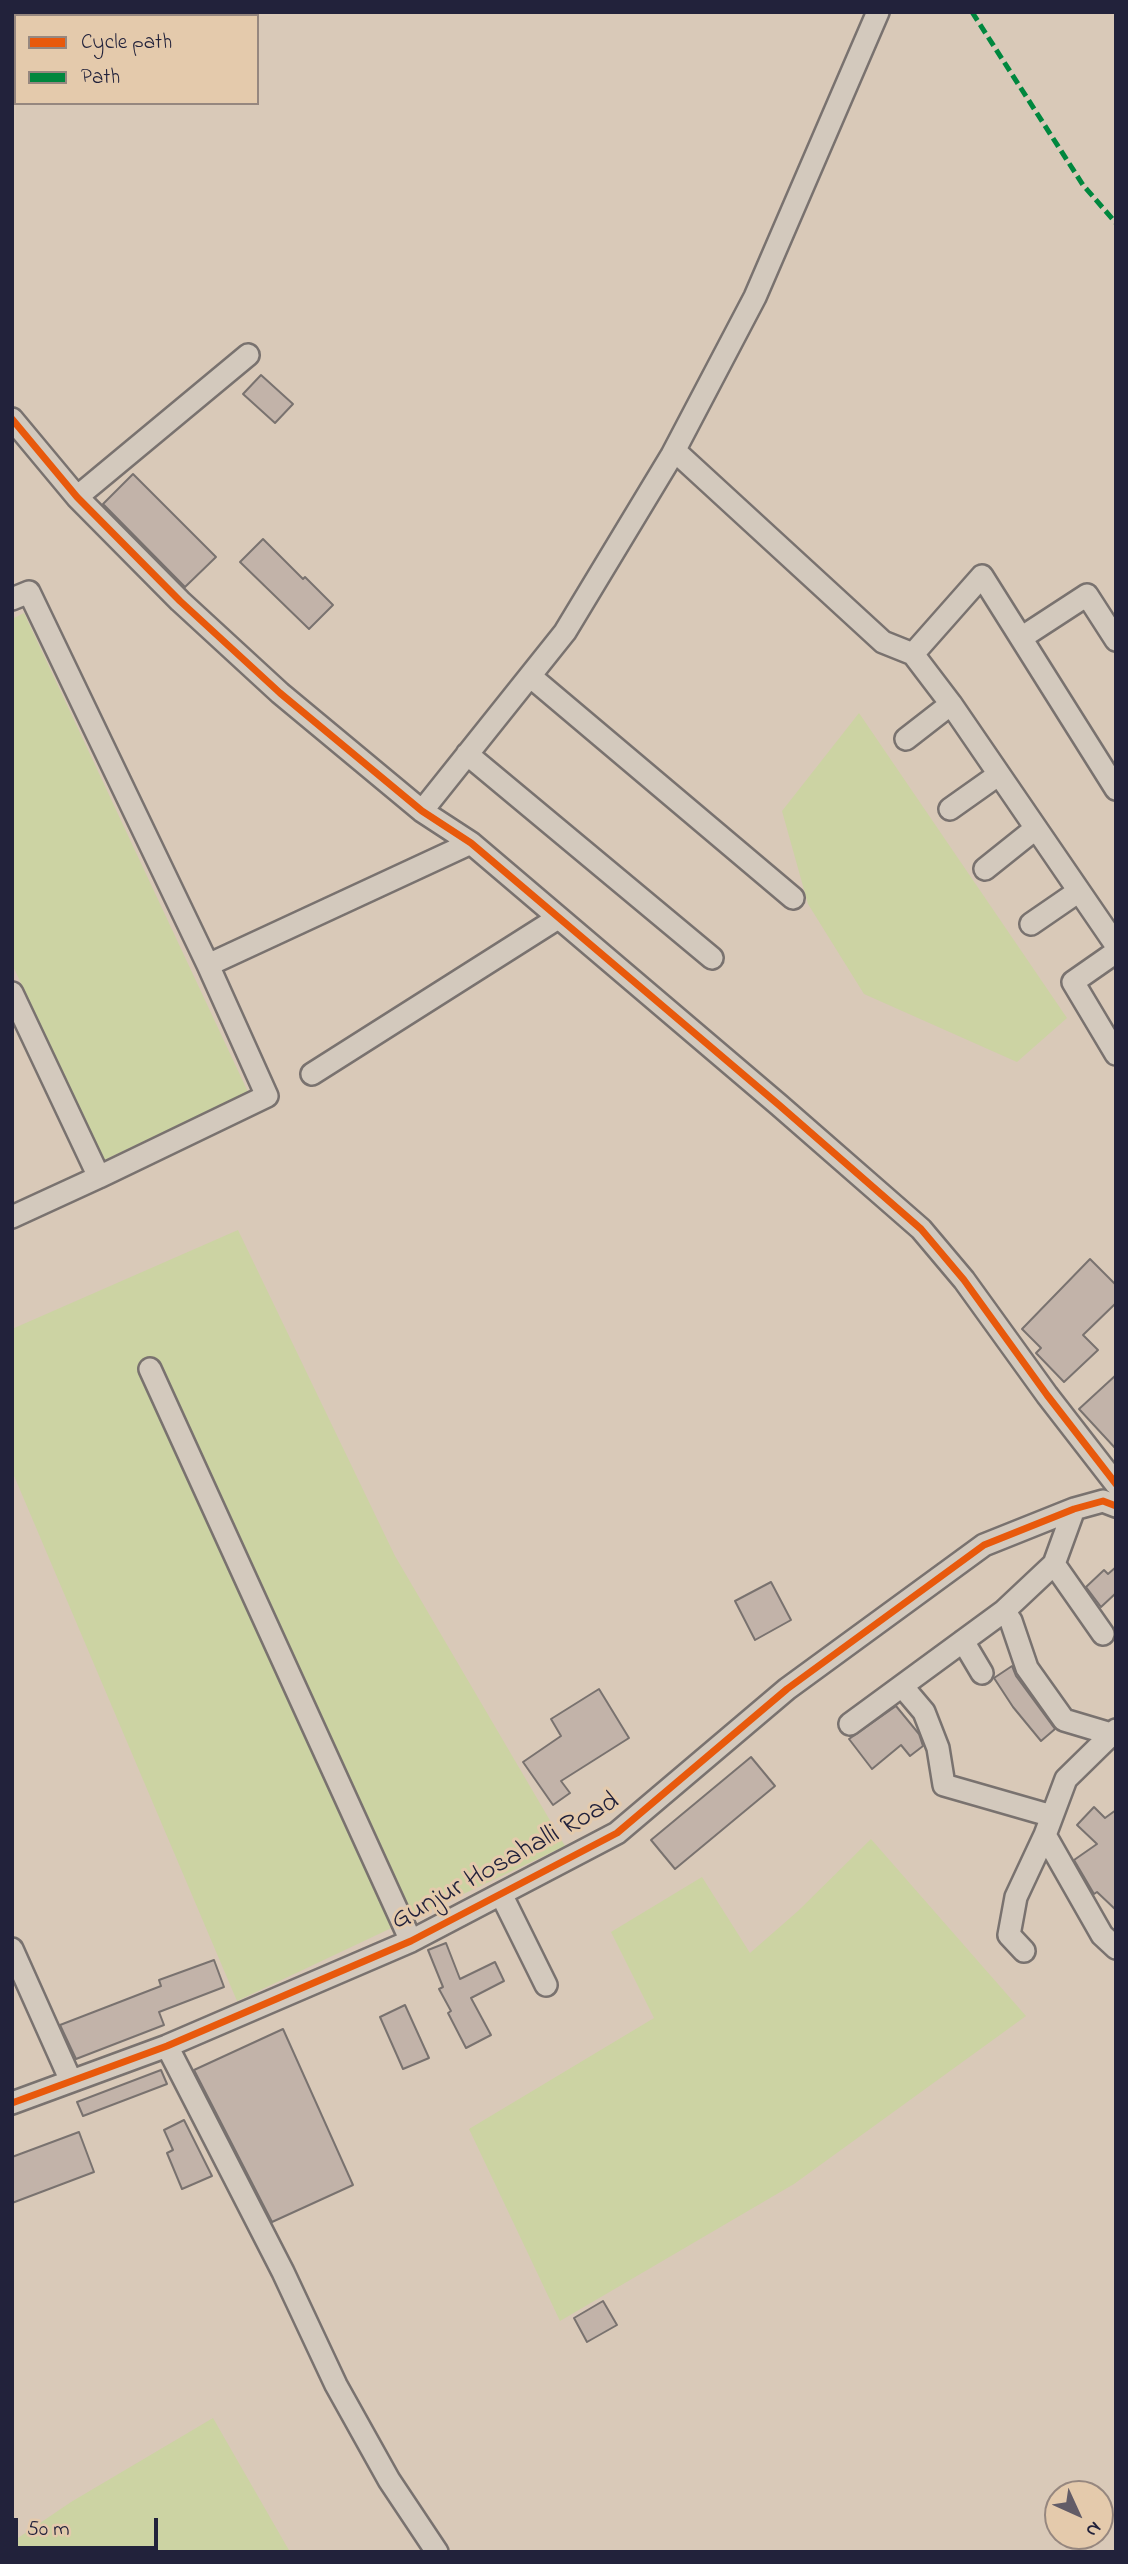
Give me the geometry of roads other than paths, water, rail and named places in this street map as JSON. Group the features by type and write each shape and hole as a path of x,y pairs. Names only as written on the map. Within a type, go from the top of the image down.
{"street":[{"path":"422,811 565,632 674,451 755,297 878,12"},
{"path":"78,497 248,355"},
{"path":"12,419 78,497 180,601 280,693 422,811 471,843 921,1229 964,1280 1046,1395 1116,1484"},
{"path":"674,451 883,642 912,654 951,704 1116,945"},
{"path":"912,654 982,576 1116,789"},
{"path":"12,599 29,592 208,965 267,1096 12,1217"},
{"path":"1021,638 1087,596 1116,640"},
{"path":"530,676 793,898"},
{"path":"906,739 951,704"},
{"path":"467,754 712,958"},
{"path":"950,809 998,775"},
{"path":"985,869 1035,829"},
{"path":"208,965 471,843"},
{"path":"1031,924 1079,891"},
{"path":"312,1074 558,918"},
{"path":"1114,1045 1073,982 1116,953"},
{"path":"12,993 99,1177"},
{"path":"150,1368 411,1941"},
{"name":"Gunjur Hosahalli Road","path":"12,2103 167,2046 411,1941 617,1833 787,1689 984,1545 1074,1509 1103,1501 1116,1506"},
{"path":"850,1724 1004,1611 1054,1564 1074,1509"},
{"path":"1054,1564 1103,1634"},
{"path":"1004,1611 1011,1621 1027,1668 1064,1720 1113,1732"},
{"path":"962,1641 982,1672"},
{"path":"902,1686 924,1712 938,1748 944,1785 1049,1826 1102,1935 1116,1948"},
{"path":"1024,1951 1009,1935 1016,1897 1049,1826 1066,1779 1113,1732"},
{"path":"501,1894 546,1985"},
{"path":"12,1949 71,2081"},
{"path":"167,2046 283,2272 336,2385 389,2480 437,2552"}]}
